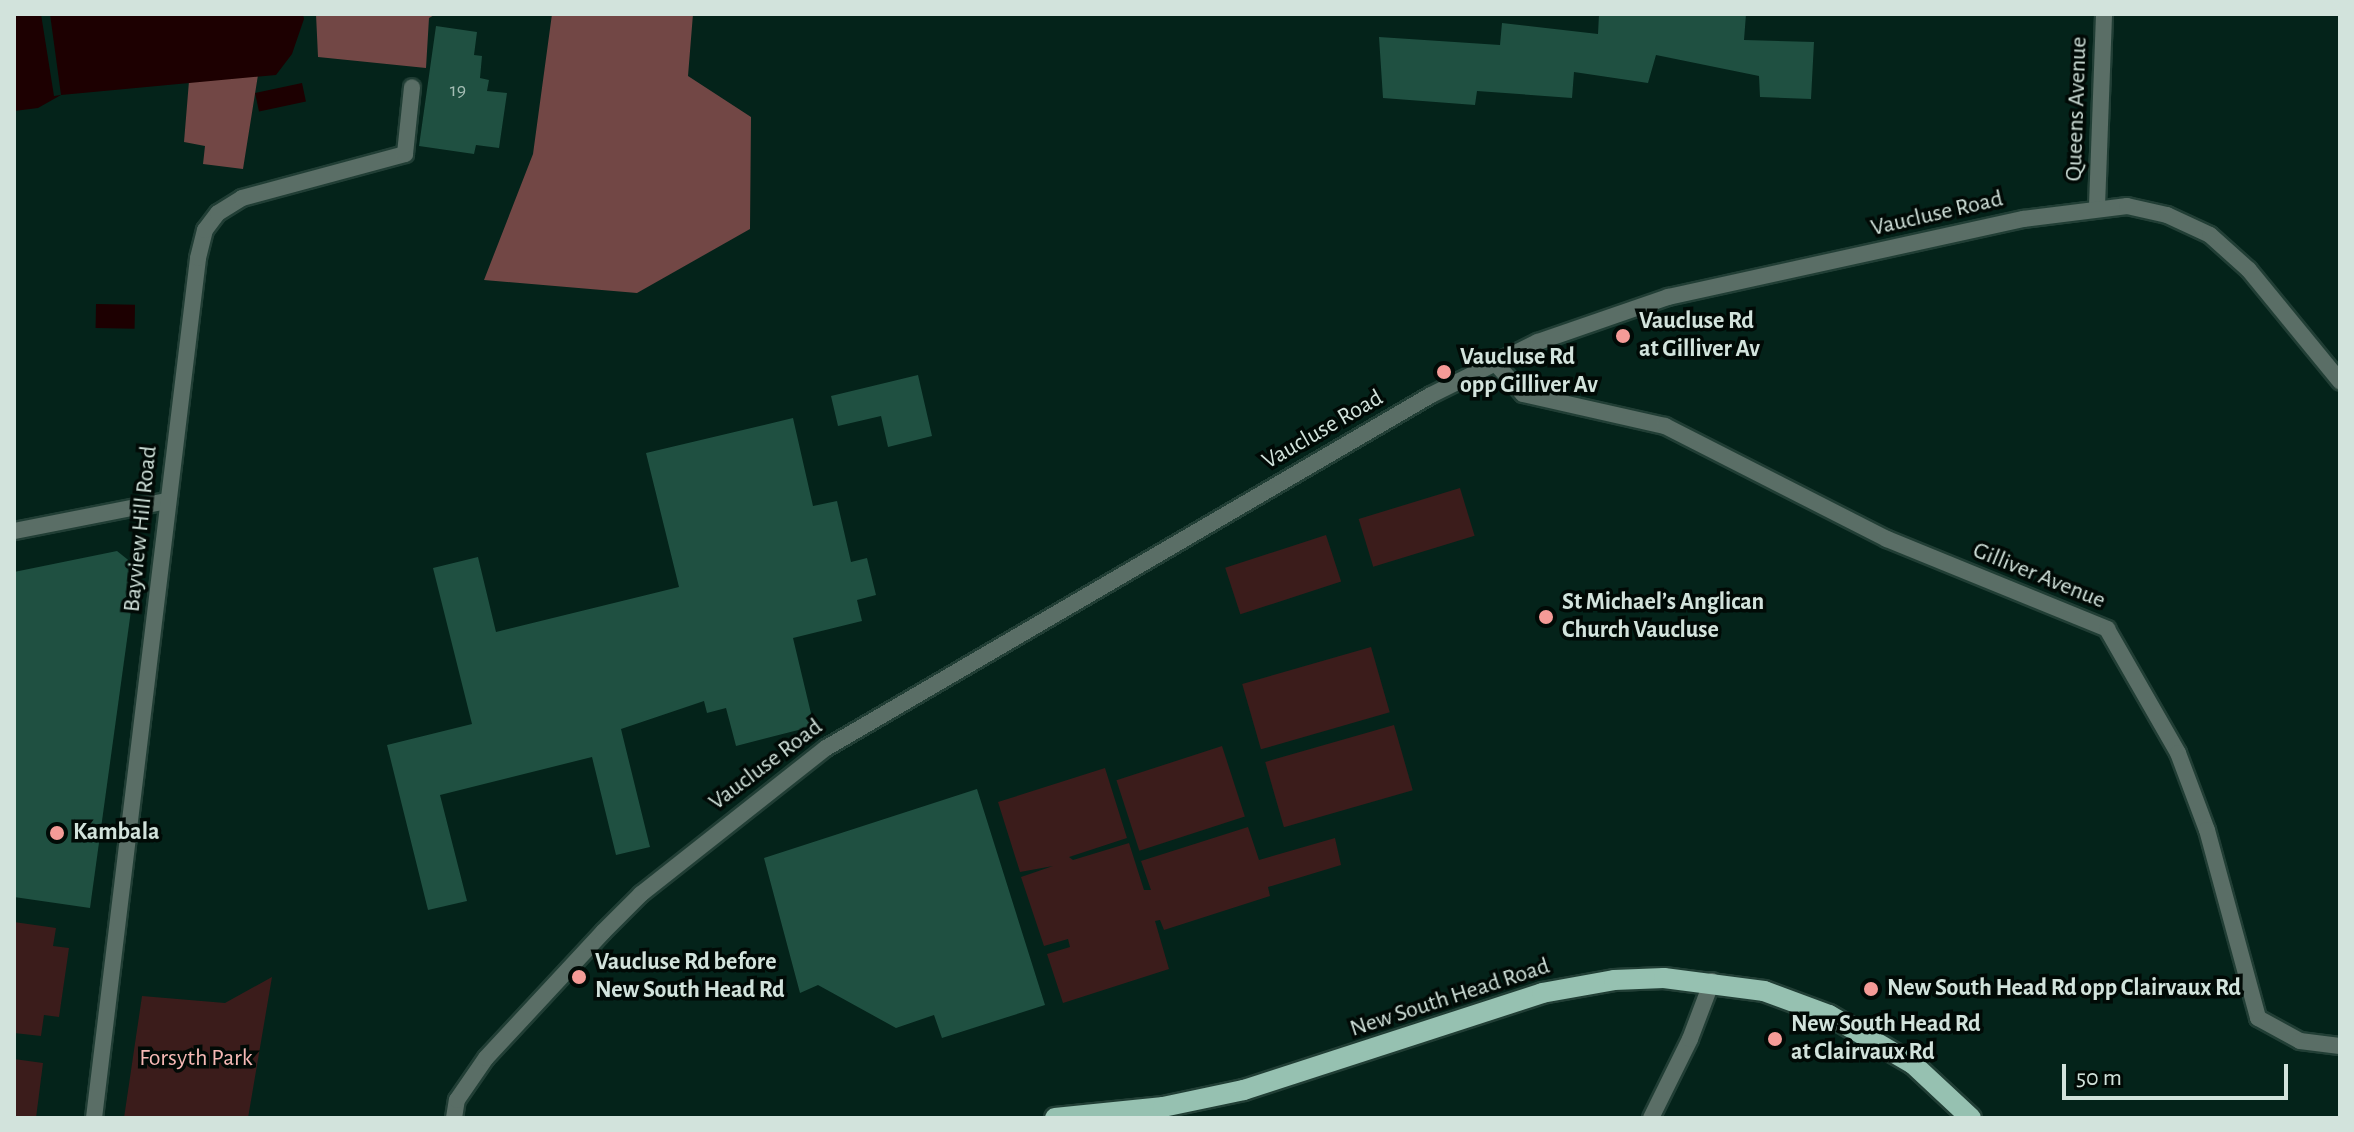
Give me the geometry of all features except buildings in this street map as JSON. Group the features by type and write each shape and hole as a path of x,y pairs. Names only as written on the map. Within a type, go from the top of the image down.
{"main road":[{"name":"New South Head Road","path":"1055,1118 1163,1107 1244,1090 1542,993 1614,980 1712,981 1797,1002 1872,1038 1913,1064 1971,1118"}],"street":[{"name":"Queens Avenue","path":"2097,206 2104,14"},
{"name":"Bayview Hill Road","path":"94,1118 167,501 205,230 218,213 242,198 405,154 412,87"},
{"name":"Vaucluse Road","path":"454,1118 457,1100 486,1058 612,922 826,748 1431,395 1561,333 1668,297 2097,206 2147,209 2210,235 2249,270 2340,381"},
{"name":"Gilliver Avenue","path":"1496,364 1523,394 1665,426 1887,539 2107,629 2178,753 2207,830 2258,1018 2300,1041 2340,1046"},
{"path":"14,531 167,501"},
{"path":"1651,1118 1690,1039 1712,981"}],"green space":[{"path":"1460,488 1475,536 1373,567 1359,519"},
{"path":"1326,535 1341,582 1240,614 1225,568"},
{"path":"1371,647 1390,712 1261,749 1242,684"},
{"path":"1394,725 1413,790 1284,827 1265,762"},
{"path":"1222,746 1245,816 1139,851 1116,780"},
{"path":"1105,768 1127,838 1069,857 1073,860 1129,843 1144,890 1151,890 1141,861 1248,827 1259,860 1335,838 1341,865 1268,887 1270,896 1164,930 1160,920 1155,921 1169,969 1063,1003 1047,954 1070,947 1068,939 1044,946 1021,877 1053,866 1020,872 998,802"},
{"path":"14,922 56,928 53,946 69,948 59,1017 44,1015 41,1036 14,1033"},
{"name":"Forsyth Park","path":"272,977 248,1118 124,1118 142,996 225,1003"},
{"path":"14,1059 43,1063 36,1118 14,1118"}],"shaded area":[{"path":"14,14 303,14 304,19 292,54 276,75 61,95 38,108 14,111"},
{"path":"316,14 436,14 429,18 426,68 318,57"},
{"path":"552,14 693,14 688,76 751,117 750,229 637,293 484,280 533,154"},
{"path":"258,75 243,169 203,164 205,146 184,142 189,81"},
{"path":"302,83 306,102 259,112 255,93"},
{"path":"96,304 135,305 135,329 96,328"}],"pier":[{"path":"41,14 50,14 61,95 54,96"}],"place":[{"name":"Vaucluse Rd at Gilliver Av","path":"1623,336"},
{"name":"Vaucluse Rd opp Gilliver Av","path":"1444,372"},
{"name":"St Michael’s Anglican Church Vaucluse","path":"1546,617"},
{"name":"Kambala","path":"57,833"},
{"name":"Vaucluse Rd before New South Head Rd","path":"579,977"},
{"name":"New South Head Rd opp Clairvaux Rd","path":"1871,989"},
{"name":"New South Head Rd at Clairvaux Rd","path":"1775,1039"}]}
